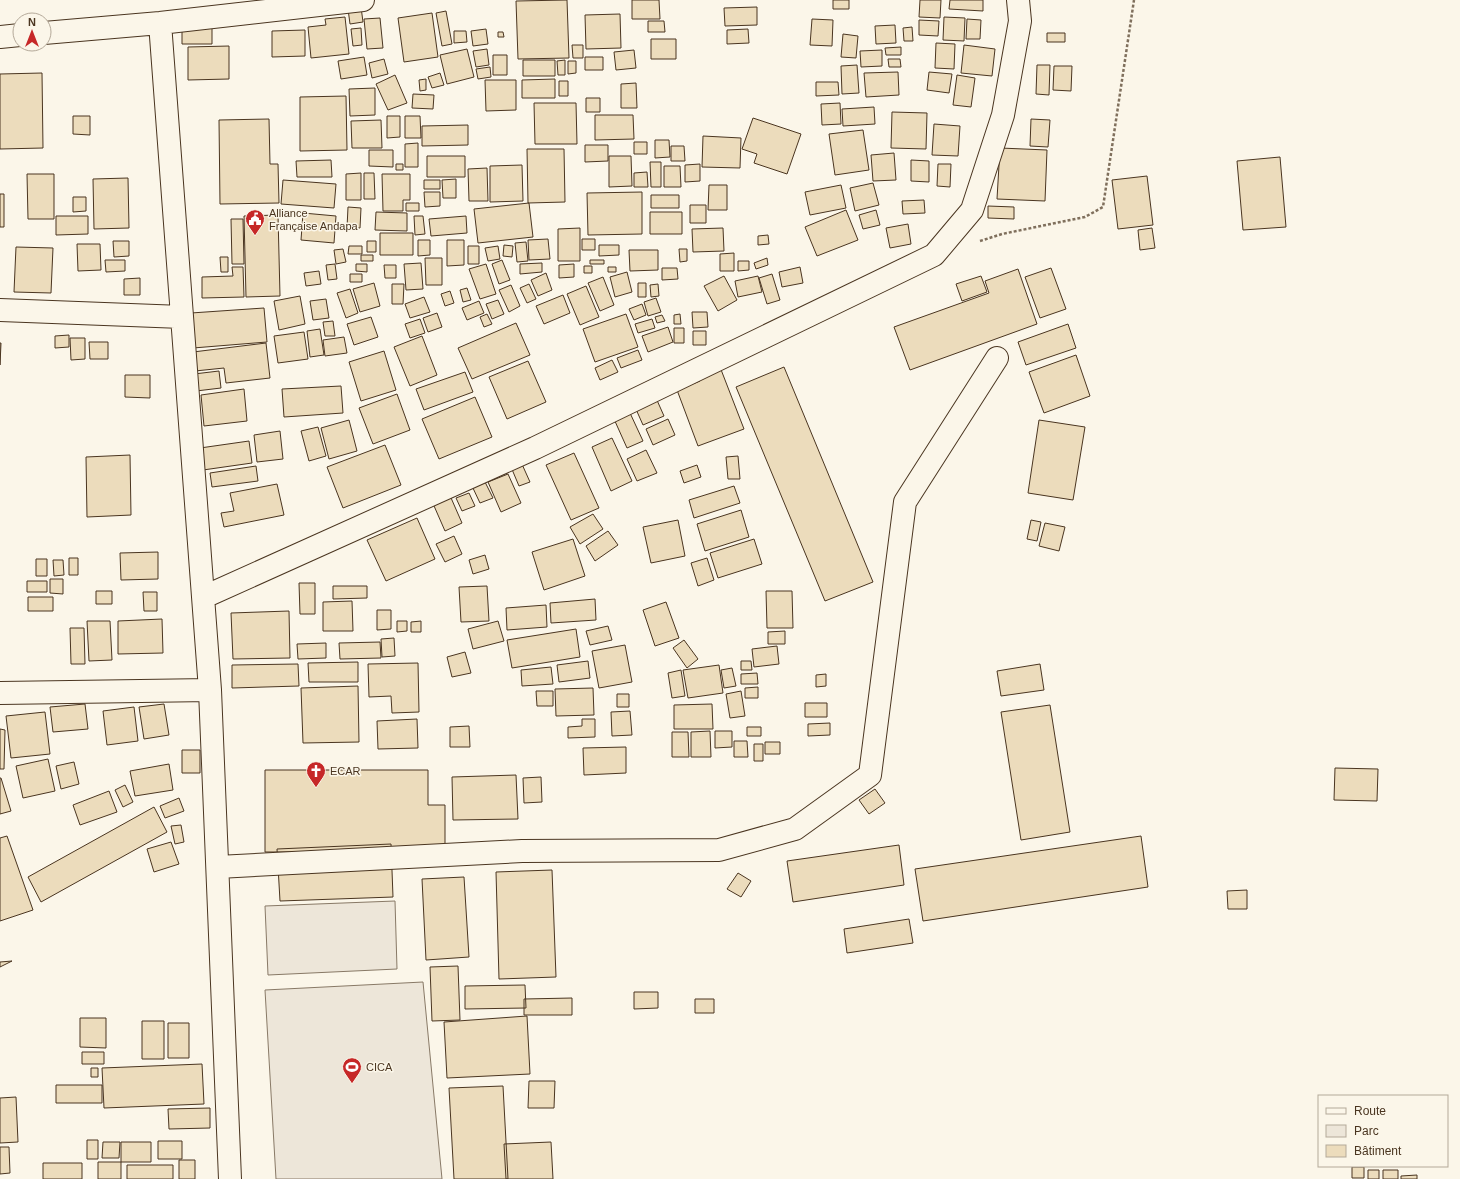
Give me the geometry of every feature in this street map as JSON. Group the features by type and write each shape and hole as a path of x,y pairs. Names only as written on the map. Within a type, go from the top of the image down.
{"street":[{"path":"52,32 160,23 363,0"},
{"path":"204,597 535,448 934,255 972,210 1003,114 1020,21 1018,0"},
{"path":"160,23 210,690 230,1179"},
{"path":"0,37 12,36"},
{"path":"0,310 182,317"},
{"path":"218,867 522,851 719,850 795,829 870,775 905,502 996,358"},
{"path":"0,692 210,690"}],"path":[{"path":"980,241 1002,234 1085,217 1102,207 1134,0"}],"green space":[{"path":"395,901 397,969 268,975 265,906"},
{"name":"CICA","path":"423,982 442,1179 276,1179 265,990"}],"building":[{"path":"567,0 569,58 518,59 516,1"},
{"path":"632,0 659,0 660,19 632,19"},
{"path":"833,0 849,0 849,9 833,9"},
{"path":"920,0 941,0 940,18 919,17"},
{"path":"950,0 983,0 983,11 949,9"},
{"path":"361,7 363,22 350,24 348,9"},
{"path":"757,7 757,25 725,26 724,8"},
{"path":"446,11 452,44 442,46 436,13"},
{"path":"432,13 438,57 404,62 398,18"},
{"path":"620,14 621,48 586,49 585,15"},
{"path":"345,17 349,54 311,58 308,27 326,25 325,19"},
{"path":"944,17 965,18 964,41 943,40"},
{"path":"380,18 383,48 367,49 364,19"},
{"path":"812,19 833,20 832,46 810,45"},
{"path":"967,19 981,20 980,39 966,39"},
{"path":"919,20 939,21 938,36 919,35"},
{"path":"648,21 664,21 665,32 648,32"},
{"path":"895,25 896,43 876,44 875,26"},
{"path":"912,27 913,41 904,41 903,28"},
{"path":"182,28 212,28 212,44 182,44"},
{"path":"361,28 362,45 353,46 351,29"},
{"path":"486,29 488,44 473,46 471,31"},
{"path":"748,29 749,43 727,44 727,30"},
{"path":"305,30 305,56 272,57 272,31"},
{"path":"454,31 466,31 467,42 454,43"},
{"path":"498,32 503,32 504,37 498,37"},
{"path":"1047,33 1065,33 1065,42 1047,42"},
{"path":"843,34 858,36 856,58 841,57"},
{"path":"651,39 676,39 676,59 651,59"},
{"path":"936,43 955,44 954,69 935,68"},
{"path":"572,45 583,45 583,58 573,58"},
{"path":"964,45 995,49 992,76 961,73"},
{"path":"229,46 229,79 188,80 188,47"},
{"path":"901,47 901,55 886,55 885,48"},
{"path":"467,49 474,77 447,84 440,55"},
{"path":"487,49 489,65 476,67 473,51"},
{"path":"634,50 636,68 616,70 614,52"},
{"path":"882,50 882,66 861,67 860,51"},
{"path":"493,55 507,55 507,75 493,75"},
{"path":"364,57 367,75 341,79 338,61"},
{"path":"585,57 603,57 603,70 585,70"},
{"path":"384,59 388,74 372,78 369,63"},
{"path":"888,59 900,59 901,67 889,67"},
{"path":"523,60 555,60 555,76 523,76"},
{"path":"565,60 565,75 558,75 557,61"},
{"path":"568,61 576,61 576,73 568,74"},
{"path":"857,65 859,93 842,94 841,66"},
{"path":"1037,65 1050,65 1049,95 1036,94"},
{"path":"1054,66 1072,66 1071,91 1053,90"},
{"path":"490,67 491,77 478,79 476,69"},
{"path":"898,72 899,95 866,97 864,73"},
{"path":"929,72 952,74 949,93 927,90"},
{"path":"42,73 43,148 0,149 0,74"},
{"path":"440,73 444,85 432,88 428,77"},
{"path":"395,75 407,103 388,110 376,84"},
{"path":"957,75 975,78 971,107 953,105"},
{"path":"426,79 426,90 420,91 419,80"},
{"path":"555,79 555,98 522,98 522,80"},
{"path":"485,80 516,80 516,110 486,111"},
{"path":"559,81 568,81 568,96 559,96"},
{"path":"816,82 838,82 839,95 816,96"},
{"path":"636,83 637,108 621,108 621,84"},
{"path":"375,88 375,115 350,116 349,89"},
{"path":"413,94 434,95 433,109 412,108"},
{"path":"346,96 347,150 300,151 300,97"},
{"path":"586,98 600,98 600,112 586,112"},
{"path":"534,103 576,103 577,144 535,144"},
{"path":"840,103 841,124 822,125 821,104"},
{"path":"874,107 875,124 843,126 842,109"},
{"path":"892,112 927,113 926,149 891,148"},
{"path":"595,115 633,115 634,139 595,140"},
{"path":"73,116 90,116 90,135 73,134"},
{"path":"387,116 400,116 400,137 387,138"},
{"path":"405,116 420,116 421,138 405,138"},
{"path":"753,118 801,134 787,174 754,163 757,154 742,149"},
{"path":"269,119 270,164 278,164 279,203 220,204 219,120"},
{"path":"1031,119 1050,120 1048,147 1030,146"},
{"path":"381,120 382,148 352,148 351,121"},
{"path":"934,124 960,126 958,156 932,155"},
{"path":"468,125 468,145 422,146 422,126"},
{"path":"863,130 869,170 835,175 829,134"},
{"path":"703,136 741,138 740,168 702,167"},
{"path":"655,140 669,140 670,157 655,158"},
{"path":"634,142 647,142 647,154 634,154"},
{"path":"418,143 418,167 405,167 405,144"},
{"path":"585,145 608,145 608,161 585,162"},
{"path":"671,146 684,146 685,161 671,161"},
{"path":"1000,148 1047,150 1045,201 997,199"},
{"path":"527,149 564,149 565,202 528,203"},
{"path":"369,150 393,150 393,167 369,166"},
{"path":"894,153 896,180 873,181 871,155"},
{"path":"427,156 465,156 465,177 427,177"},
{"path":"609,156 631,156 632,186 609,187"},
{"path":"1280,157 1286,227 1243,230 1237,161"},
{"path":"331,160 332,177 297,177 296,161"},
{"path":"911,160 929,161 929,182 911,181"},
{"path":"650,162 661,162 661,187 651,187"},
{"path":"396,164 403,164 403,170 396,170"},
{"path":"700,164 700,181 685,182 685,165"},
{"path":"938,164 951,164 950,187 937,186"},
{"path":"522,165 523,201 490,202 490,166"},
{"path":"664,166 680,166 681,187 664,187"},
{"path":"487,168 488,201 469,201 468,169"},
{"path":"647,172 648,187 634,187 634,173"},
{"path":"361,173 361,200 346,200 346,174"},
{"path":"364,173 374,173 375,199 364,199"},
{"path":"27,174 54,174 54,219 28,219"},
{"path":"382,174 410,174 410,200 403,200 403,211 383,211"},
{"path":"1147,176 1153,225 1118,229 1112,180"},
{"path":"128,178 129,228 94,229 93,179"},
{"path":"456,179 456,198 443,198 442,180"},
{"path":"283,180 336,184 334,208 281,204"},
{"path":"424,180 440,180 440,189 424,189"},
{"path":"873,183 879,205 855,211 850,188"},
{"path":"709,185 727,185 727,210 708,210"},
{"path":"841,185 846,208 810,215 805,192"},
{"path":"424,192 440,192 440,206 425,207"},
{"path":"642,192 642,234 588,235 587,193"},
{"path":"0,194 4,194 4,227 0,227"},
{"path":"651,195 679,195 679,208 651,208"},
{"path":"73,197 86,197 86,211 73,212"},
{"path":"924,200 925,213 903,214 902,201"},
{"path":"406,203 419,203 419,211 406,211"},
{"path":"529,203 533,237 478,243 474,209"},
{"path":"690,205 706,205 706,223 690,223"},
{"path":"988,206 1014,207 1014,219 988,218"},
{"path":"348,207 361,208 360,228 347,228"},
{"path":"846,210 858,240 817,256 805,227"},
{"path":"876,210 880,225 863,229 859,215"},
{"path":"376,212 407,213 407,231 375,230"},
{"path":"650,212 682,212 682,234 650,234"},
{"path":"303,213 336,216 334,243 301,240"},
{"path":"278,215 280,296 246,297 244,216"},
{"path":"56,216 88,216 88,234 56,235"},
{"path":"414,216 423,216 425,234 415,235"},
{"path":"466,216 467,233 431,236 429,219"},
{"path":"231,219 243,219 244,264 232,264"},
{"path":"908,224 911,244 890,248 886,228"},
{"path":"580,228 580,261 558,261 558,229"},
{"path":"723,228 724,251 693,252 692,229"},
{"path":"1152,228 1155,248 1140,250 1138,230"},
{"path":"380,233 413,233 413,255 380,255"},
{"path":"768,235 769,244 758,245 758,236"},
{"path":"548,239 550,259 529,260 528,240"},
{"path":"582,239 595,239 595,250 582,250"},
{"path":"418,240 430,240 430,255 418,256"},
{"path":"447,240 464,240 464,265 447,266"},
{"path":"113,241 129,241 129,256 114,257"},
{"path":"367,241 376,241 376,252 367,252"},
{"path":"526,242 528,261 517,262 515,243"},
{"path":"77,244 100,244 101,270 78,271"},
{"path":"504,245 513,246 512,257 503,256"},
{"path":"599,245 619,245 619,255 599,256"},
{"path":"349,246 362,246 362,254 348,254"},
{"path":"468,246 479,246 479,264 468,264"},
{"path":"498,246 500,259 488,261 485,248"},
{"path":"16,247 53,248 51,293 14,292"},
{"path":"343,249 346,262 336,264 334,250"},
{"path":"679,249 687,249 687,261 680,262"},
{"path":"629,250 658,250 658,270 630,271"},
{"path":"734,253 734,271 720,271 720,254"},
{"path":"361,255 373,255 373,261 361,261"},
{"path":"220,257 228,257 228,272 221,272"},
{"path":"425,258 442,258 442,285 426,285"},
{"path":"767,258 768,265 756,269 754,263"},
{"path":"105,260 125,260 125,271 106,272"},
{"path":"502,260 510,280 499,284 492,264"},
{"path":"590,260 604,260 604,264 590,264"},
{"path":"738,261 749,261 749,270 738,271"},
{"path":"421,263 423,289 406,290 404,264"},
{"path":"542,263 542,272 520,274 520,264"},
{"path":"335,264 337,279 328,280 326,265"},
{"path":"356,264 367,264 367,272 356,271"},
{"path":"486,264 496,294 480,299 469,269"},
{"path":"574,264 574,277 559,278 559,265"},
{"path":"384,265 396,265 396,278 385,278"},
{"path":"584,266 592,266 592,273 584,273"},
{"path":"232,267 243,267 244,297 202,298 202,277 233,276"},
{"path":"608,267 616,267 616,272 608,272"},
{"path":"800,267 803,283 782,287 779,272"},
{"path":"662,268 677,268 678,279 662,280"},
{"path":"1051,268 1066,309 1040,318 1025,277"},
{"path":"1018,269 1037,324 910,370 894,327 989,293 985,281"},
{"path":"319,271 321,284 306,286 304,273"},
{"path":"627,272 632,292 615,297 610,277"},
{"path":"546,273 552,290 538,296 531,280"},
{"path":"350,274 362,274 362,282 350,282"},
{"path":"772,274 780,300 767,304 759,278"},
{"path":"724,276 737,300 718,311 704,286"},
{"path":"758,276 762,292 738,297 735,281"},
{"path":"981,276 987,292 962,301 956,284"},
{"path":"603,277 614,305 600,311 588,283"},
{"path":"140,278 140,295 124,295 124,279"},
{"path":"374,283 380,306 360,312 353,289"},
{"path":"638,283 646,283 646,297 638,297"},
{"path":"392,284 404,284 403,304 392,304"},
{"path":"529,284 536,299 527,303 520,288"},
{"path":"658,284 659,296 651,297 650,285"},
{"path":"511,285 520,306 509,312 499,290"},
{"path":"586,286 599,317 580,325 567,294"},
{"path":"467,288 471,300 463,302 460,290"},
{"path":"350,289 358,313 346,318 337,293"},
{"path":"450,291 454,303 445,306 441,294"},
{"path":"563,295 570,313 544,324 536,306"},
{"path":"300,296 305,324 279,330 274,301"},
{"path":"424,297 430,312 410,318 405,304"},
{"path":"656,298 661,312 648,316 644,302"},
{"path":"326,299 329,318 313,320 310,301"},
{"path":"498,300 504,314 492,319 486,304"},
{"path":"479,301 484,313 467,320 462,308"},
{"path":"642,304 646,315 634,320 629,309"},
{"path":"264,308 267,342 193,348 191,313"},
{"path":"692,312 707,312 708,327 693,328"},
{"path":"437,313 442,327 428,332 423,318"},
{"path":"487,314 492,324 484,327 480,317"},
{"path":"626,314 638,347 595,362 583,329"},
{"path":"680,314 681,324 674,324 674,315"},
{"path":"662,315 665,321 657,323 655,317"},
{"path":"371,317 378,337 354,345 347,324"},
{"path":"420,319 425,333 410,338 405,324"},
{"path":"652,319 655,328 638,333 635,324"},
{"path":"333,321 335,336 325,336 323,322"},
{"path":"516,323 530,355 472,379 458,348"},
{"path":"1068,324 1076,348 1026,365 1018,342"},
{"path":"668,327 673,342 648,352 642,336"},
{"path":"674,328 684,328 684,343 674,343"},
{"path":"320,329 324,355 310,357 307,331"},
{"path":"693,331 706,331 706,345 693,345"},
{"path":"304,332 308,359 278,363 274,336"},
{"path":"69,335 69,347 55,348 55,336"},
{"path":"422,336 437,375 410,386 394,347"},
{"path":"344,337 347,353 325,356 323,340"},
{"path":"70,338 85,338 85,359 71,360"},
{"path":"89,342 108,342 108,359 90,359"},
{"path":"0,343 1,343 0,365"},
{"path":"266,343 270,378 226,383 224,368 195,371 193,352"},
{"path":"638,350 642,360 621,368 617,358"},
{"path":"384,351 396,390 361,401 349,362"},
{"path":"1076,355 1090,396 1044,413 1029,372"},
{"path":"612,360 618,372 600,380 595,368"},
{"path":"528,361 546,402 507,419 489,377"},
{"path":"720,367 744,429 698,446 677,390 700,381 698,376"},
{"path":"784,367 873,582 825,601 736,387"},
{"path":"219,371 221,388 196,391 194,374"},
{"path":"465,372 473,392 424,410 416,389"},
{"path":"125,375 150,375 150,398 125,397"},
{"path":"341,386 343,413 284,417 282,389"},
{"path":"244,389 247,421 204,426 201,395"},
{"path":"397,394 410,430 373,444 359,408"},
{"path":"475,397 492,437 439,459 422,419"},
{"path":"656,398 664,416 643,425 635,407"},
{"path":"630,413 643,441 627,448 614,419"},
{"path":"668,419 675,435 653,445 646,429"},
{"path":"349,420 357,451 329,459 321,428"},
{"path":"1039,420 1085,427 1073,500 1028,493"},
{"path":"318,427 326,456 309,461 301,431"},
{"path":"280,431 283,459 257,462 254,435"},
{"path":"612,438 632,481 611,491 592,447"},
{"path":"249,441 252,463 203,470 200,448"},
{"path":"385,445 401,485 343,508 327,467"},
{"path":"646,450 657,473 637,481 627,459"},
{"path":"574,453 599,508 571,520 546,465"},
{"path":"130,455 131,515 87,517 86,457"},
{"path":"738,456 740,479 728,479 726,457"},
{"path":"521,462 530,482 519,486 511,467"},
{"path":"697,465 701,477 684,483 680,471"},
{"path":"256,466 258,481 212,487 210,473"},
{"path":"508,474 521,503 501,512 488,482"},
{"path":"484,480 493,498 480,503 472,486"},
{"path":"277,484 284,515 224,527 221,513 234,511 230,493"},
{"path":"734,486 740,503 694,518 689,500"},
{"path":"448,491 462,523 445,531 431,499"},
{"path":"469,493 475,506 462,511 456,498"},
{"path":"741,510 749,537 705,551 697,524"},
{"path":"593,514 603,529 580,544 570,527"},
{"path":"417,518 435,559 386,581 367,540"},
{"path":"678,520 685,556 651,563 643,527"},
{"path":"1031,520 1041,522 1037,541 1027,539"},
{"path":"1045,523 1065,527 1059,551 1039,546"},
{"path":"608,531 618,545 595,561 586,546"},
{"path":"454,536 462,554 445,562 436,544"},
{"path":"573,539 585,576 544,590 532,552"},
{"path":"754,539 762,564 718,578 710,553"},
{"path":"158,552 158,579 121,580 120,553"},
{"path":"485,555 489,569 473,574 469,560"},
{"path":"69,558 78,558 78,575 69,575"},
{"path":"707,558 714,580 698,586 691,563"},
{"path":"36,559 47,559 47,576 36,576"},
{"path":"53,560 63,560 64,575 54,576"},
{"path":"50,579 63,579 63,594 50,593"},
{"path":"27,581 47,581 47,592 27,592"},
{"path":"299,583 315,583 315,614 300,614"},
{"path":"333,586 367,586 367,598 333,599"},
{"path":"487,586 489,621 461,622 459,587"},
{"path":"96,591 112,591 112,604 96,604"},
{"path":"766,591 792,591 793,628 767,628"},
{"path":"143,592 157,592 157,611 144,611"},
{"path":"28,597 53,597 53,611 28,611"},
{"path":"595,599 596,620 551,623 550,603"},
{"path":"352,601 353,631 323,631 323,602"},
{"path":"666,602 679,638 655,646 643,610"},
{"path":"546,605 547,627 507,630 506,608"},
{"path":"377,610 391,610 391,629 377,630"},
{"path":"289,611 290,658 233,659 231,613"},
{"path":"162,619 163,653 118,654 118,621"},
{"path":"87,621 110,621 112,660 89,661"},
{"path":"397,621 407,621 407,631 397,632"},
{"path":"421,621 421,632 411,632 411,622"},
{"path":"498,621 504,641 473,649 468,629"},
{"path":"608,626 612,640 590,645 586,631"},
{"path":"70,628 84,628 85,664 71,664"},
{"path":"576,629 580,657 512,668 507,640"},
{"path":"785,631 785,644 768,644 768,632"},
{"path":"394,638 395,656 382,657 381,639"},
{"path":"684,640 698,659 687,668 673,648"},
{"path":"380,642 381,658 340,659 339,643"},
{"path":"326,643 326,658 298,659 297,644"},
{"path":"625,645 632,682 599,688 592,651"},
{"path":"777,646 779,664 754,667 752,649"},
{"path":"465,652 471,673 452,677 447,657"},
{"path":"588,661 590,678 559,682 557,665"},
{"path":"741,661 751,661 752,670 741,670"},
{"path":"358,662 358,682 309,682 308,663"},
{"path":"418,663 419,712 392,713 391,696 369,697 368,664"},
{"path":"298,664 299,686 232,688 232,665"},
{"path":"1040,664 1044,690 1001,696 997,671"},
{"path":"719,665 723,693 688,698 683,670"},
{"path":"551,667 553,684 522,686 521,670"},
{"path":"732,668 736,686 724,688 721,670"},
{"path":"681,670 685,696 672,698 668,673"},
{"path":"757,673 758,684 741,684 741,674"},
{"path":"826,674 826,686 816,687 816,675"},
{"path":"358,686 359,742 303,743 301,688"},
{"path":"758,687 758,698 745,698 745,688"},
{"path":"593,688 594,715 556,716 555,689"},
{"path":"536,691 553,691 553,706 537,706"},
{"path":"741,691 745,716 730,718 726,694"},
{"path":"617,694 629,694 629,707 617,707"},
{"path":"805,703 827,703 827,717 805,717"},
{"path":"85,704 88,729 53,732 50,707"},
{"path":"164,704 169,735 144,739 139,707"},
{"path":"712,704 713,729 674,729 674,705"},
{"path":"1050,705 1070,832 1021,840 1001,712"},
{"path":"134,707 138,741 107,745 103,711"},
{"path":"630,711 632,735 612,736 611,712"},
{"path":"45,712 50,754 11,758 6,716"},
{"path":"417,719 418,748 378,749 377,721"},
{"path":"582,719 595,719 595,737 568,738 568,727 582,726"},
{"path":"830,723 830,735 808,736 808,724"},
{"path":"469,726 470,747 450,747 450,727"},
{"path":"747,727 761,727 761,736 747,736"},
{"path":"0,729 5,730 4,769 0,769"},
{"path":"710,731 711,757 691,757 691,732"},
{"path":"715,731 732,731 732,747 715,748"},
{"path":"672,732 688,732 689,757 672,757"},
{"path":"734,741 747,741 748,757 734,757"},
{"path":"765,742 780,742 780,754 765,754"},
{"path":"754,744 763,744 763,761 754,761"},
{"path":"626,747 626,773 584,775 583,748"},
{"path":"182,750 200,750 200,773 182,773"},
{"path":"48,759 55,791 23,798 16,766"},
{"path":"74,762 79,784 61,789 56,766"},
{"path":"169,764 173,790 135,796 130,771"},
{"path":"1335,768 1378,769 1377,801 1334,800"},
{"path":"265,770 428,770 428,805 445,805 445,845 430,852 265,852"},
{"path":"516,775 518,819 453,820 452,777"},
{"path":"541,777 542,802 524,803 523,778"},
{"path":"0,778 11,811 0,814"},
{"path":"125,785 133,802 123,807 115,790"},
{"path":"875,789 885,803 869,814 859,800"},
{"path":"109,791 117,812 80,825 73,805"},
{"path":"179,798 184,811 165,818 160,806"},
{"path":"154,807 167,832 41,902 28,877"},
{"path":"181,825 184,842 175,844 171,826"},
{"path":"7,836 33,910 0,921 0,838"},
{"path":"1141,836 1148,887 923,921 915,869"},
{"path":"171,842 179,864 154,872 147,849"},
{"path":"391,844 393,897 280,901 277,849"},
{"path":"899,845 904,885 793,902 787,861"},
{"path":"552,870 556,977 499,979 496,872"},
{"path":"738,873 751,881 741,897 727,889"},
{"path":"464,877 469,957 426,960 422,879"},
{"path":"1247,890 1247,909 1228,909 1227,891"},
{"path":"909,919 913,943 847,953 844,929"},
{"path":"12,961 0,967 0,962"},
{"path":"458,966 460,1020 432,1021 430,967"},
{"path":"525,985 526,1008 465,1009 465,986"},
{"path":"634,992 658,992 658,1008 634,1009"},
{"path":"572,998 572,1015 524,1015 524,999"},
{"path":"695,999 714,999 714,1013 695,1013"},
{"path":"527,1016 530,1074 447,1078 444,1022"},
{"path":"80,1018 106,1018 106,1048 80,1047"},
{"path":"142,1021 164,1021 164,1059 142,1059"},
{"path":"168,1023 189,1023 189,1058 168,1058"},
{"path":"82,1052 104,1052 104,1064 82,1064"},
{"path":"202,1064 204,1104 104,1108 102,1068"},
{"path":"91,1068 98,1068 98,1077 91,1077"},
{"path":"529,1081 555,1081 554,1108 528,1108"},
{"path":"56,1085 102,1085 102,1103 56,1103"},
{"path":"503,1086 508,1179 454,1179 449,1088"},
{"path":"16,1097 18,1142 0,1143 0,1098"},
{"path":"210,1108 210,1128 169,1129 168,1109"},
{"path":"87,1140 98,1140 98,1159 87,1159"},
{"path":"158,1141 182,1141 182,1159 158,1159"},
{"path":"103,1142 120,1142 119,1158 102,1158"},
{"path":"121,1142 151,1142 151,1162 121,1162"},
{"path":"551,1142 553,1179 506,1179 504,1144"},
{"path":"0,1147 9,1147 10,1173 0,1174"},
{"path":"179,1160 195,1160 195,1179 179,1179"},
{"path":"98,1162 121,1162 121,1179 98,1179"},
{"path":"43,1163 82,1163 82,1179 43,1179"},
{"path":"127,1165 173,1165 173,1179 127,1179"},
{"path":"1352,1167 1364,1167 1364,1178 1352,1178"},
{"path":"1368,1170 1379,1170 1379,1179 1368,1179"},
{"path":"1383,1170 1398,1170 1398,1179 1383,1179"},
{"path":"1417,1175 1417,1179 1401,1179 1401,1176"}],"place":[{"name":"Alliance Française Andapa","path":"255,236"},
{"name":"ECAR","path":"316,788"},
{"name":"CICA","path":"352,1084"}]}
